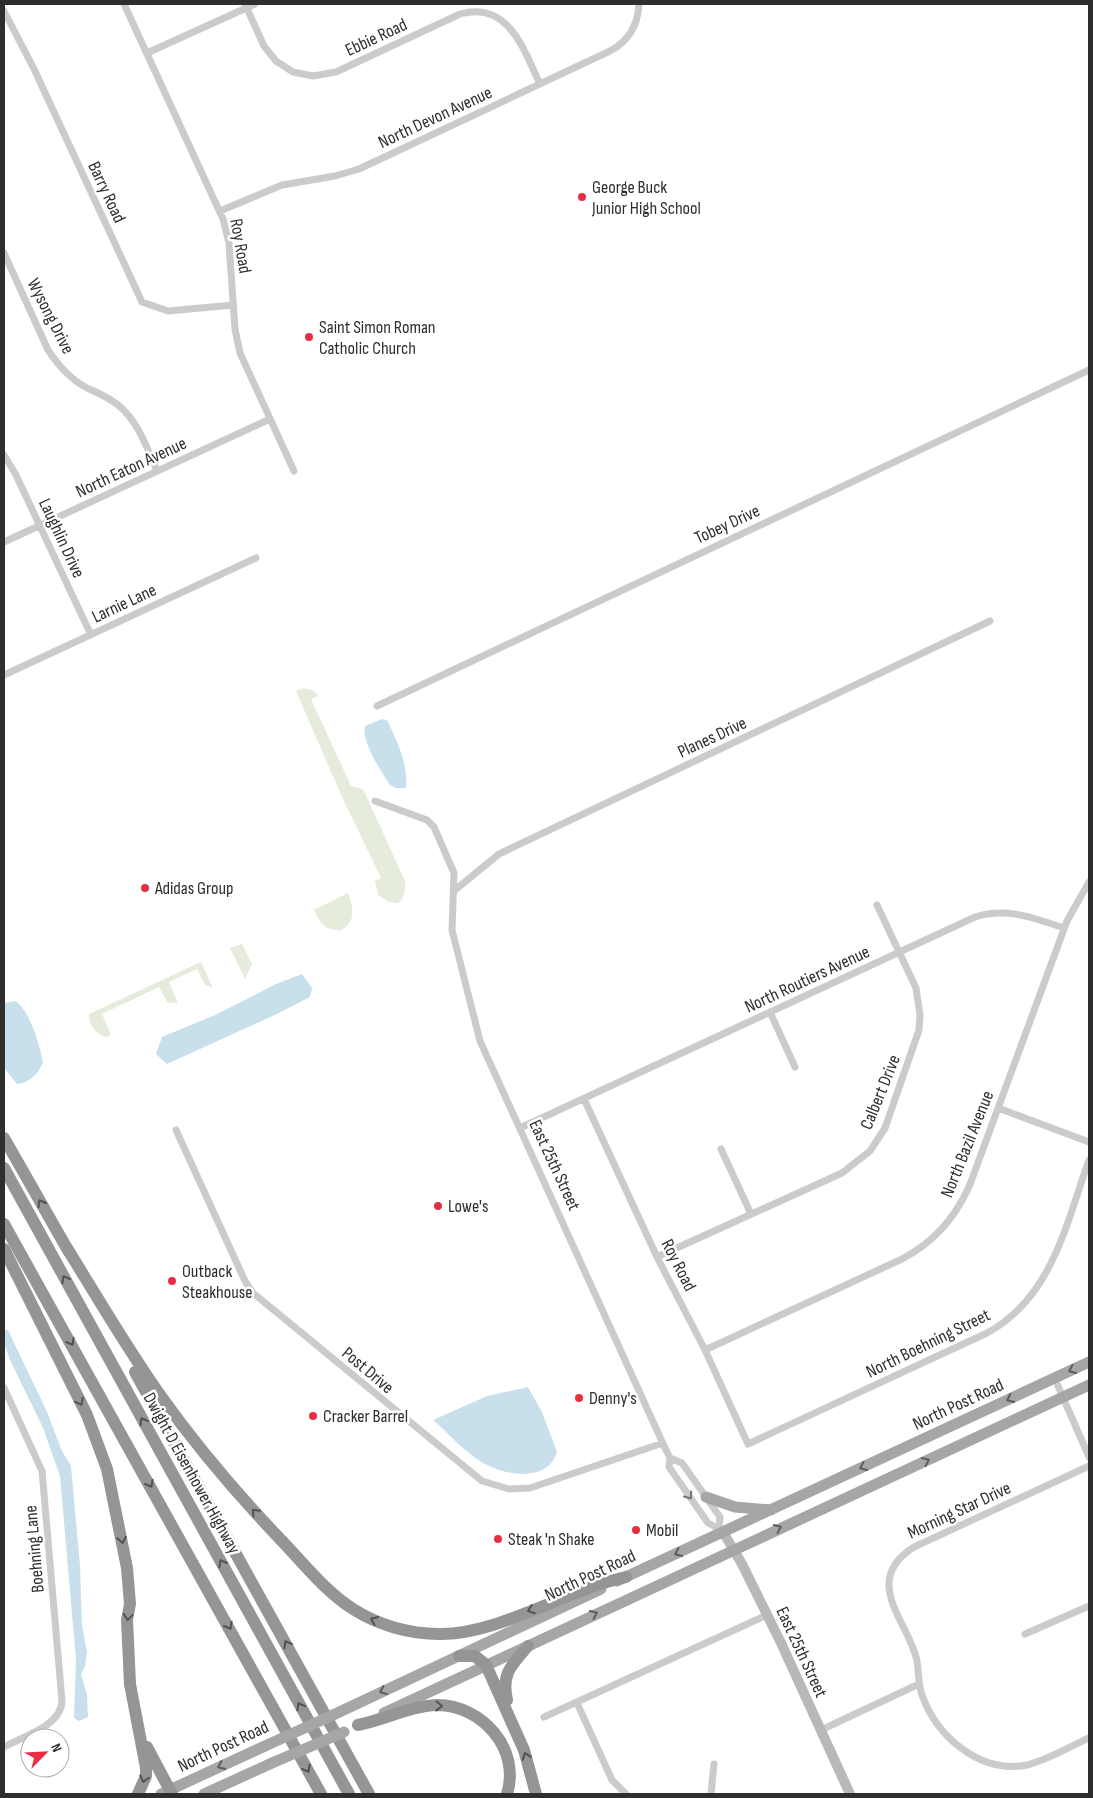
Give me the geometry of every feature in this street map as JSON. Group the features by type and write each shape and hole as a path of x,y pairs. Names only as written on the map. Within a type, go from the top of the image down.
{"highway":[{"path":"4,1138 369,1794"},
{"name":"Dwight D Eisenhower Highway","path":"4,1168 349,1794"},
{"path":"4,1224 321,1794"},
{"path":"65,1245 150,1381 196,1443 252,1509 330,1591 352,1609 375,1621 409,1631 457,1633 506,1619 598,1584 626,1577"},
{"path":"4,1249 87,1416 107,1468 127,1568 130,1604 127,1620 129,1668 146,1768 146,1776 138,1794"},
{"path":"511,1719 504,1687 506,1674 528,1646"},
{"path":"459,1656 475,1656 486,1665 528,1761 536,1794"},
{"path":"358,1725 379,1721 422,1707 436,1705 464,1711 488,1726 503,1745 509,1770 507,1794"},
{"path":"138,1728 167,1793"}],"main road":[{"name":"North Post Road","path":"167,1793 626,1577 721,1530 770,1510 1089,1362"},
{"name":"North Post Road","path":"204,1794 344,1732 1089,1385"},
{"path":"706,1497 735,1508 770,1510"}],"street":[{"name":"Roy Road","path":"124,4 220,211 229,243 240,353 294,471"},
{"path":"147,53 246,6 255,4"},
{"name":"North Devon Avenue","path":"220,211 286,184 339,175 358,169 620,45 634,27 639,4"},
{"name":"Ebbie Road","path":"246,6 264,46 276,61 293,72 313,76 336,72 460,14 475,11 490,14 501,19 515,33 540,84"},
{"name":"Barry Road","path":"4,11 34,69 142,302 168,311 234,305"},
{"name":"Wysong Drive","path":"4,253 48,350 57,364 75,380 107,397 123,409 139,431 157,471"},
{"name":"Tobey Drive","path":"377,706 1089,370"},
{"name":"North Eaton Avenue","path":"4,542 270,419"},
{"name":"Laughlin Drive","path":"4,455 16,475 91,635"},
{"name":"Larnie Lane","path":"4,676 256,558"},
{"name":"Planes Drive","path":"455,890 499,854 990,622"},
{"name":"East 25th Street","path":"374,801 427,820 433,825 454,874 455,890 452,907 452,930 478,1034 670,1458 669,1468 708,1523 721,1530 734,1549 767,1615 850,1794"},
{"path":"1064,928 1074,906 1089,882"},
{"name":"Calbert Drive","path":"657,1257 846,1171 870,1150 881,1135 919,1030 920,1015 916,988 878,905"},
{"name":"North Routiers Avenue","path":"520,1128 968,920 990,914 1021,914 1064,928"},
{"name":"North Bazil Avenue","path":"705,1350 902,1259 929,1242 945,1226 961,1204 1064,928"},
{"path":"770,1012 795,1066"},
{"name":"Roy Road","path":"584,1099 657,1257 705,1350 748,1444"},
{"path":"998,1108 1089,1142"},
{"name":"Post Drive","path":"176,1130 245,1281 253,1293 482,1481 509,1489 530,1488 663,1443"},
{"path":"721,1148 751,1214"},
{"name":"North Boehning Street","path":"748,1444 987,1334 1011,1318 1033,1296 1050,1268 1089,1160"},
{"path":"1054,1378 1089,1457"},
{"name":"Boehning Lane","path":"4,1388 42,1471 62,1700 58,1715 51,1722 4,1747"},
{"name":"East 25th Street","path":"670,1458 682,1463 720,1517 721,1530"},
{"name":"Morning Star Drive","path":"1089,1466 914,1547 898,1560 890,1578 889,1594 892,1606 913,1650 919,1684 928,1709 937,1723 961,1748 987,1763 1005,1766 1033,1763 1089,1738"},
{"path":"1025,1634 1089,1606"},
{"path":"544,1717 767,1615"},
{"path":"820,1730 919,1684"},
{"path":"577,1703 612,1780 625,1793"},
{"path":"711,1794 714,1764"}],"green space":[{"path":"304,688 315,691 318,696 311,699 351,786 363,789 405,881 404,893 398,903 389,902 378,895 375,881 381,878 342,797 296,691"},
{"path":"348,893 352,909 350,923 341,930 327,928 314,910"},
{"path":"242,944 252,964 245,979 230,948"},
{"path":"201,962 213,988 205,985 197,969 169,982 178,1003 167,1002 159,987 102,1014 111,1035 106,1037 102,1035 91,1025 89,1014"}],"water":[{"path":"382,719 387,720 401,752 404,761 406,788 396,788 390,785 373,757 366,740 365,726"},
{"path":"302,974 312,988 310,997 167,1064 156,1054 162,1037 215,1015 276,984"},
{"path":"16,1001 30,1021 37,1038 43,1062 33,1077 26,1082 17,1084 4,1068 4,1003"},
{"path":"4,1330 8,1330 47,1412 62,1451 71,1466 80,1565 82,1626 87,1652 85,1666 81,1674 87,1695 88,1717 79,1721 74,1718 76,1660 60,1476 43,1428 10,1360 4,1343"},
{"path":"528,1387 542,1412 557,1452 552,1462 543,1469 533,1473 509,1473 486,1465 465,1450 433,1420 487,1396"}],"place":[{"name":"George Buck Junior High School","path":"582,197"},
{"name":"Saint Simon Roman Catholic Church","path":"309,337"},
{"name":"Adidas Group","path":"145,888"},
{"name":"Lowe's","path":"438,1206"},
{"name":"Outback Steakhouse","path":"172,1281"},
{"name":"Denny's","path":"579,1398"},
{"name":"Cracker Barrel","path":"313,1416"},
{"name":"Mobil","path":"636,1530"},
{"name":"Steak 'n Shake","path":"498,1539"}]}
